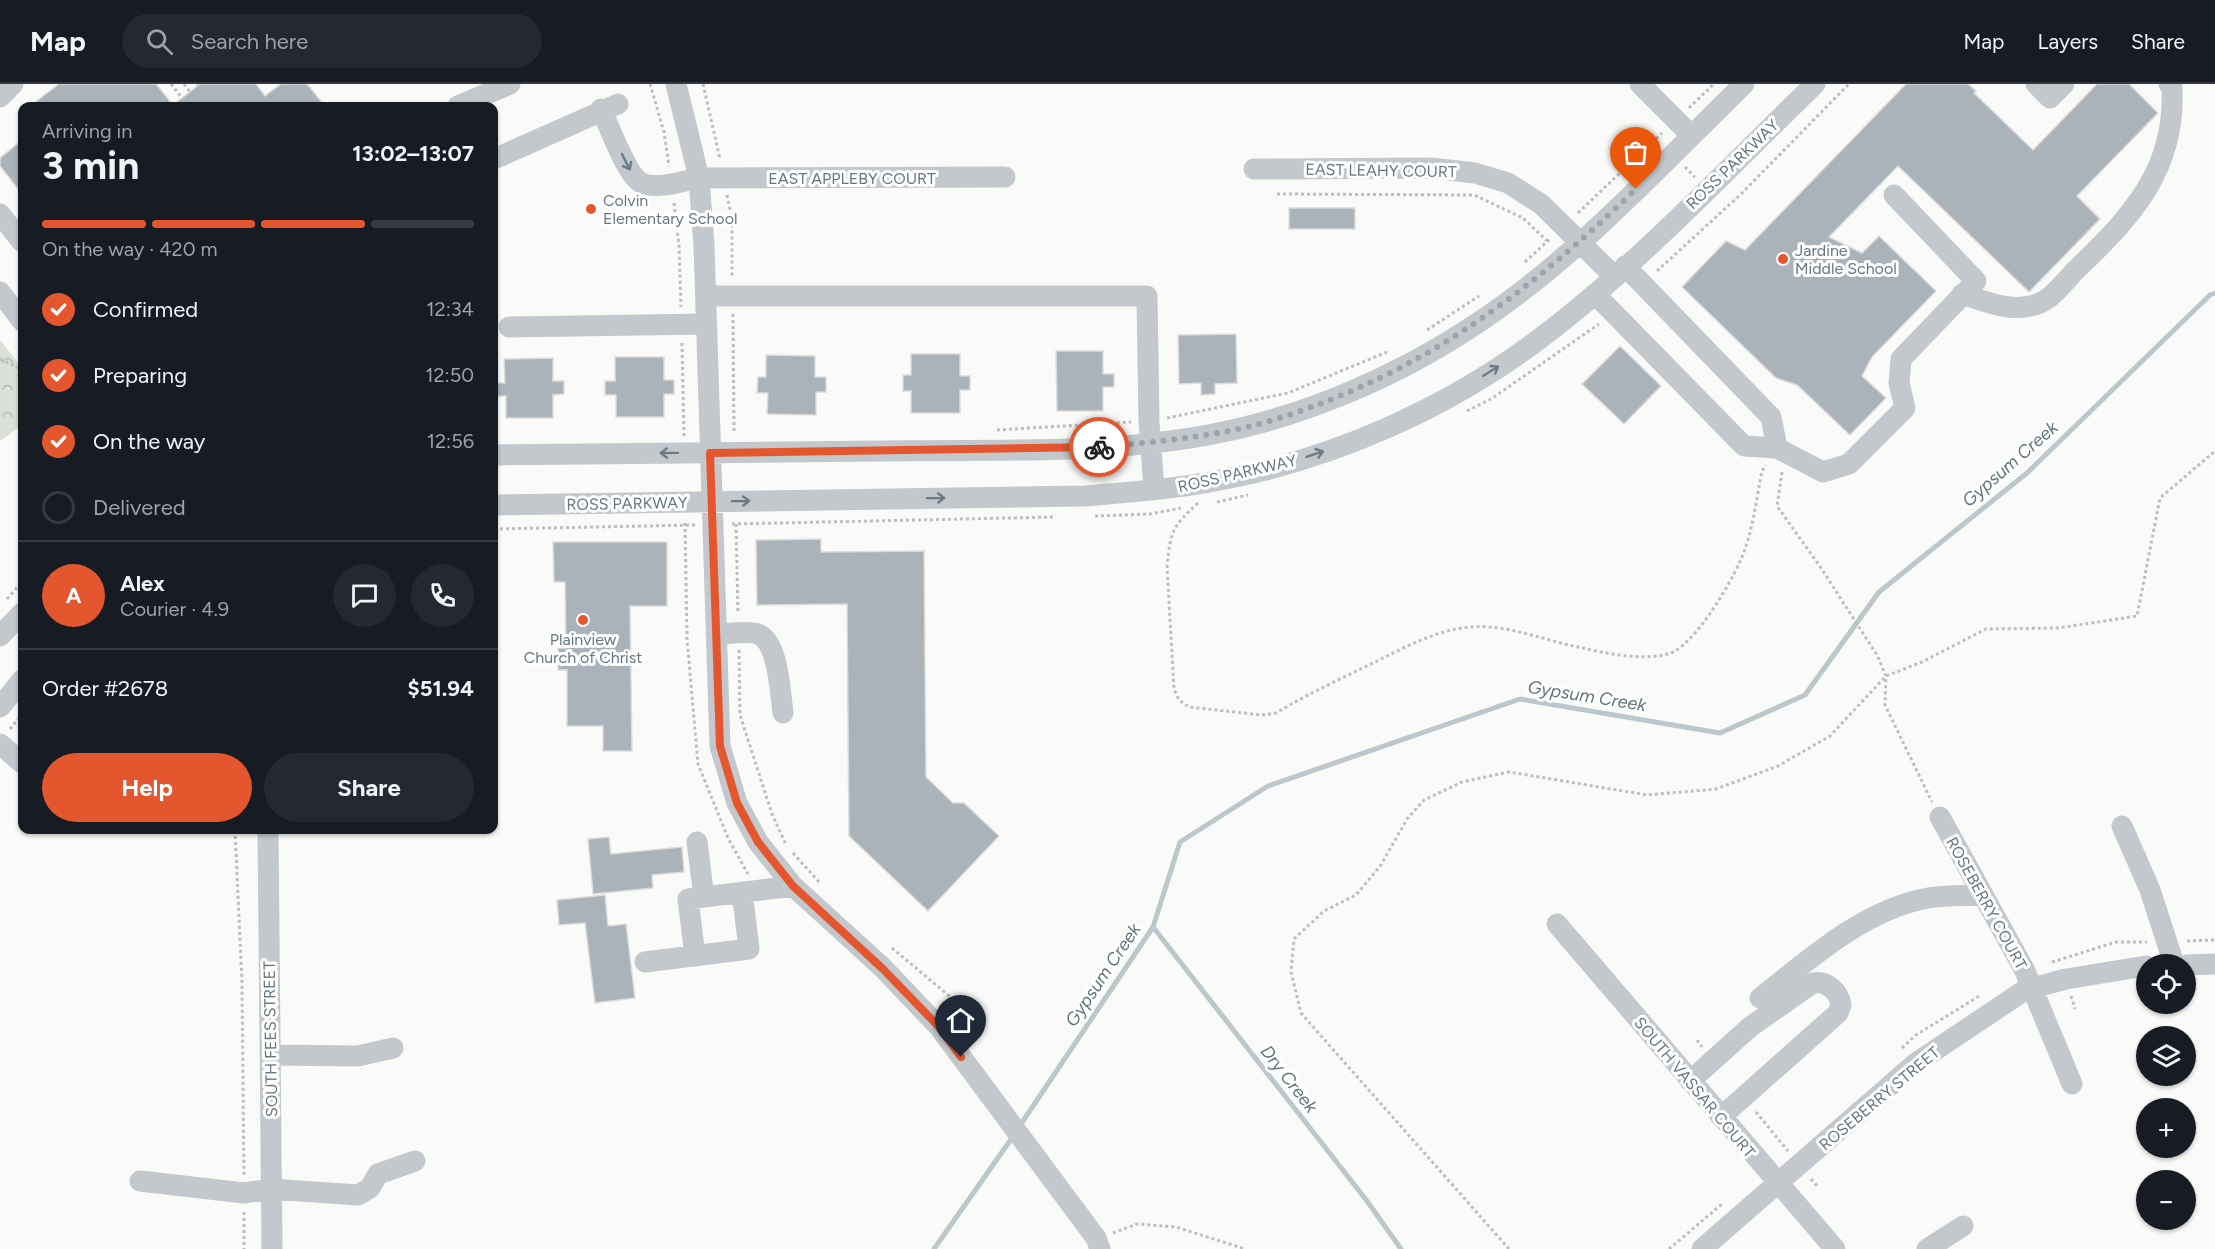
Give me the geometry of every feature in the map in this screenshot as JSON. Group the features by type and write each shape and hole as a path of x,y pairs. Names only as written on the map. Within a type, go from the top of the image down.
{"street":[{"path":"0,98 13,84"},
{"path":"467,102 510,84"},
{"path":"675,84 699,178 707,296 711,502 720,746 737,803 758,842 793,886 883,969 939,1027 1098,1244"},
{"path":"1640,84 1691,135"},
{"path":"498,455 1082,448 1151,443 1208,435 1270,421 1378,378 1471,328 1514,297 1581,241 1744,84"},
{"name":"ROSS PARKWAY","path":"498,505 1085,496 1196,485 1278,466 1332,448 1419,412 1463,389 1517,354 1595,294 1815,84"},
{"path":"2036,84 2050,98 2064,84"},
{"path":"1962,294 2012,309 2043,302 2122,225 2155,178 2169,140 2174,116 2172,87 2169,84"},
{"name":"EAST APPLEBY COURT","path":"498,157 610,106 627,165 634,178 642,184 659,185 699,178 1005,177"},
{"name":"EAST LEAHY COURT","path":"1254,169 1431,168 1475,173 1508,183 1541,204 1581,241 1619,271 1771,417 1777,448"},
{"path":"1595,294 1744,446 1777,448 1823,472 1849,464 1905,408 1899,383 1901,358 1976,280 1894,195"},
{"path":"0,214 18,237"},
{"path":"0,292 18,313"},
{"path":"707,296 1147,296 1154,490"},
{"path":"509,327 707,324"},
{"path":"0,636 18,616"},
{"path":"716,634 756,633 766,638 773,651 783,713"},
{"path":"0,707 18,685"},
{"path":"0,744 18,760"},
{"name":"ROSEBERRY COURT","path":"1940,817 2032,989 2072,1084"},
{"path":"2122,826 2150,890 2171,954"},
{"name":"SOUTH FEES STREET","path":"268,834 272,1249"},
{"path":"697,842 704,897"},
{"path":"695,956 688,899 793,886"},
{"path":"645,962 750,949 742,892"},
{"path":"1760,998 1828,945 1898,907 1928,898 1983,895"},
{"name":"SOUTH VASSAR COURT","path":"1557,924 1835,1249"},
{"path":"2196,965 2215,964"},
{"name":"ROSEBERRY STREET","path":"1702,1249 1916,1063 2025,990 2066,979 2136,968"},
{"path":"1690,1081 1750,1027 1813,983 1827,985 1837,993 1841,1005 1838,1013 1721,1117"},
{"path":"270,1055 358,1056 393,1048"},
{"path":"140,1181 244,1192 271,1189 358,1195 370,1188 378,1174 415,1161"},
{"path":"1927,1249 1963,1226"}],"path":[{"path":"171,84 182,98"},
{"path":"184,84 190,92"},
{"path":"704,84 732,220 735,452"},
{"path":"1671,154 1707,189"},
{"path":"1277,194 1474,195 1523,218 1547,242"},
{"path":"0,358 18,367"},
{"path":"1196,485 1198,504 1181,517 1174,527 1167,566 1174,689 1179,700 1188,707 1262,715 1276,713 1426,637 1453,629 1495,628 1579,647 1628,655 1670,654 1682,647 1699,629 1740,564 1747,545 1762,471 1777,448"},
{"path":"1777,448 1782,471 1777,506 1819,565 1877,655 1886,676 1884,705 1940,817"},
{"path":"1509,1249 1301,1013 1291,972 1294,939 1324,911 1356,895 1381,865 1407,819 1424,800 1462,782 1509,772 1647,795 1716,789 1778,766 1830,736 1886,676 1922,662 1986,628 2059,628 2137,616 2160,498 2215,451"},
{"path":"736,501 740,715 750,751 786,845 824,886"},
{"path":"0,606 18,586"},
{"path":"236,834 242,983 244,1249"},
{"path":"884,941 966,1010 977,1049"},
{"path":"1697,1040 1712,1061"},
{"path":"1744,1097 1818,1187"},
{"path":"1098,1244 1137,1224 1176,1227 1245,1249"}],"green space":[{"path":"0,340 18,363 18,428 0,441"}],"building":[{"path":"59,84 156,84 171,102 35,102"},
{"path":"200,84 256,84 265,96 281,84 307,84 322,102 177,102"},
{"path":"1906,84 1968,84 1976,91 1974,93 2033,150 2097,84 2129,84 2158,113 2077,196 2100,219 2029,292 1898,166 1829,237 1862,253 1879,236 1936,291 1872,357 1862,376 1886,398 1850,435 1797,385 1776,378 1682,287 1726,241 1745,250"},
{"path":"18,143 18,189 0,166 0,158"},
{"path":"1289,208 1355,208 1355,229 1289,229"},
{"path":"1236,334 1237,383 1215,384 1215,394 1201,395 1201,383 1179,384 1178,335"},
{"path":"1620,346 1661,386 1624,424 1582,384"},
{"path":"1056,351 1103,351 1103,374 1114,374 1114,387 1103,387 1103,411 1057,411"},
{"path":"911,354 960,354 960,376 970,376 970,390 960,390 960,413 911,413 911,391 903,391 903,375 911,375"},
{"path":"766,355 815,356 815,377 826,377 826,392 816,392 816,415 767,414 768,393 757,393 758,377 766,377"},
{"path":"615,357 664,357 664,380 674,380 674,394 664,394 664,417 616,417 616,395 605,395 605,381 615,381"},
{"path":"553,358 553,381 564,381 564,394 553,395 553,418 506,418 506,396 498,396 498,383 505,383 504,359"},
{"path":"821,539 821,552 924,551 926,777 953,803 964,803 999,836 928,911 849,836 847,604 757,605 756,540"},
{"path":"553,542 667,542 667,606 630,606 632,751 603,751 603,726 567,726 567,670 558,670 558,648 566,648 565,582 554,582"},
{"path":"609,837 611,854 682,847 684,872 652,875 653,888 593,894 588,839"},
{"path":"605,895 608,926 626,924 635,998 595,1003 585,923 559,925 557,900"}],"waterway":[{"name":"Gypsum Creek","path":"1019,1127 1153,927 1180,842 1268,786 1520,699 1720,733 1805,695 1879,592 2027,473 2210,295 2215,293"},
{"name":"Dry Creek","path":"1153,927 1367,1201 1401,1249"},
{"name":"Gypsum Creek","path":"934,1249 1014,1135"}],"way so far":[{"path":"1099,447 1208,435 1270,421 1378,378 1456,337 1505,304 1581,241 1636,189"}],"place":[{"name":"Colvin Elementary School","path":"591,209"},
{"name":"Jardine Middle School","path":"1783,259"},
{"name":"Plainview Church of Christ","path":"583,620"}],"route":[{"path":"961,1057 939,1027 883,969 793,886 758,842 737,803 720,746 710,453 1099,447"}]}
